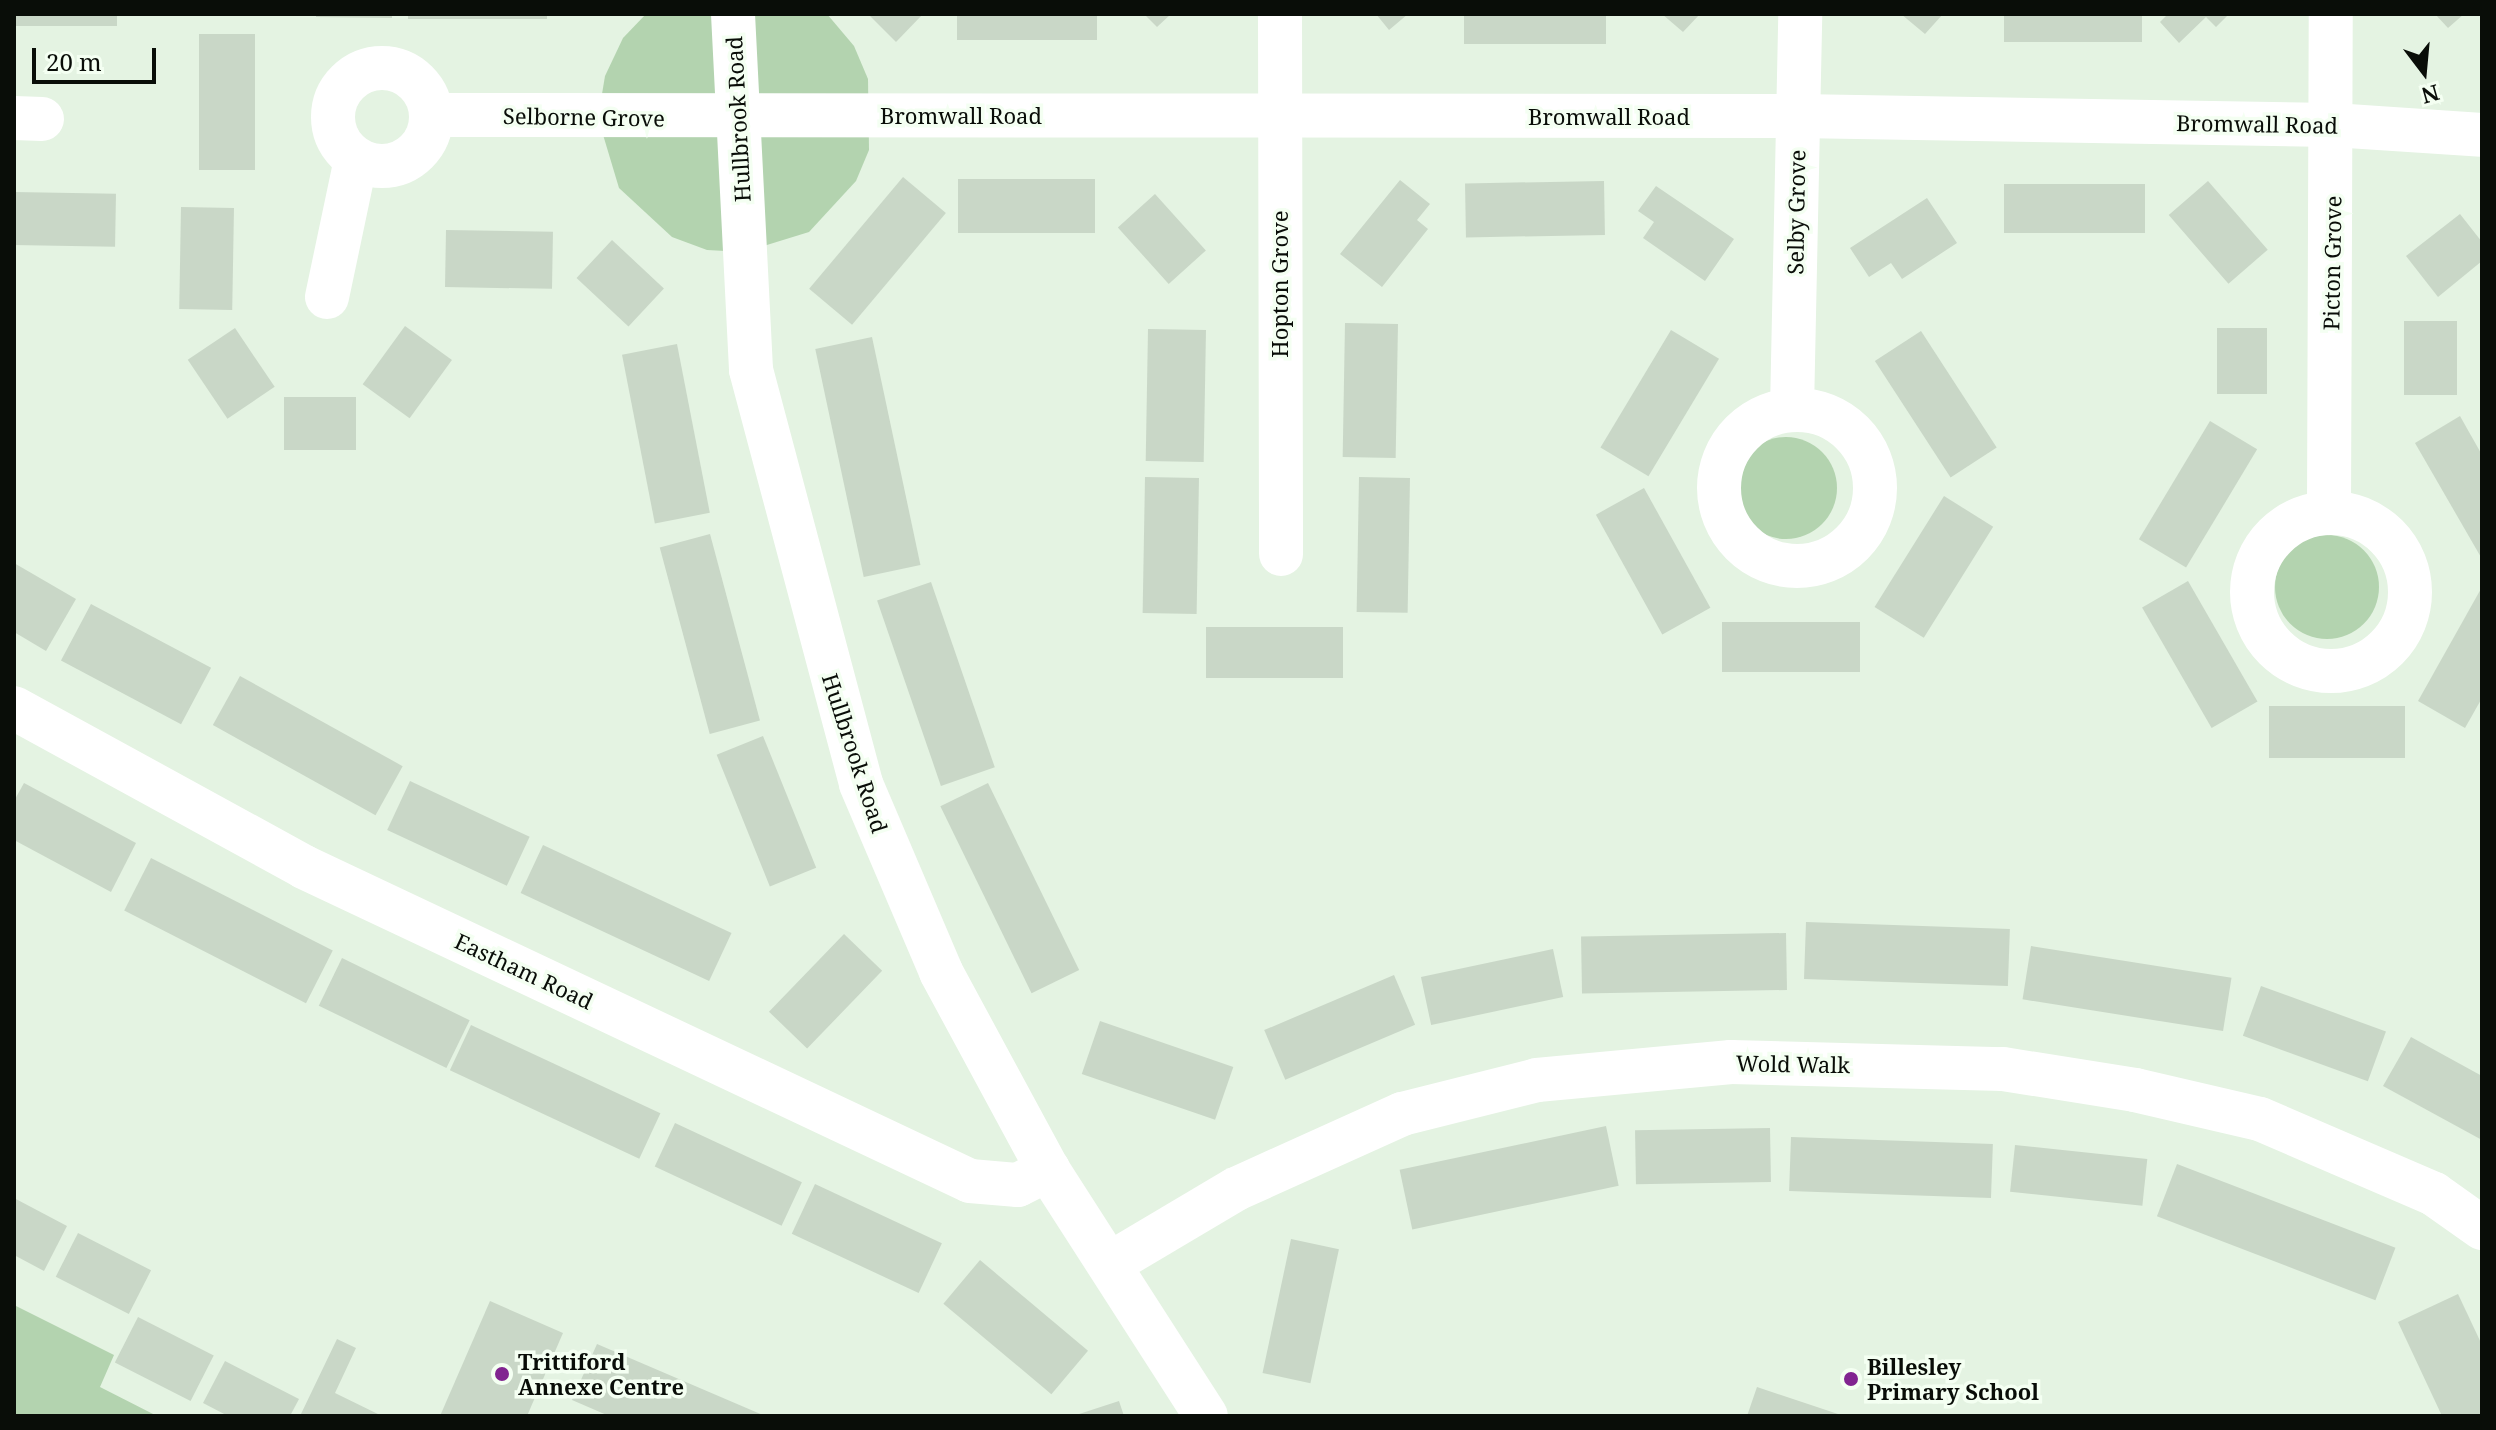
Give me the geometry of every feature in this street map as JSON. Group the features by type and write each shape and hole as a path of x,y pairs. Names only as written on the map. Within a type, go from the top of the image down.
{"street":[{"name":"Hullbrook Road","path":"733,14 751,370 861,784 941,972 1048,1170 1113,1262 1206,1416"},
{"name":"Hopton Grove","path":"1280,14 1281,554"},
{"name":"Selby Grove","path":"1792,410 1800,14"},
{"name":"Picton Grove","path":"2329,512 2333,125 2331,14"},
{"path":"390,68 406,73 432,115 414,156 385,167 356,159 335,133 332,116 339,92 357,74 390,68"},
{"name":"Selborne Grove","path":"432,115 736,120"},
{"name":"Bromwall Road","path":"736,120 1798,116 2333,125 2482,135"},
{"path":"327,297 356,159"},
{"name":"Eastham Road","path":"14,708 304,867 970,1181 1018,1185 1048,1170"},
{"name":"Wold Walk","path":"1113,1262 1236,1189 1402,1114 1537,1080 1731,1062 2003,1069 2135,1090 2260,1119 2434,1194 2482,1228"}],"green space":[{"path":"646,14 827,14 854,46 868,79 869,150 856,181 809,232 744,252 707,250 672,237 619,188 598,118 605,76 623,38"},
{"path":"1786,437 1815,445 1829,459 1837,488 1829,517 1815,531 1786,539 1757,531 1743,517 1735,488 1743,459 1757,445"},
{"path":"2327,535 2347,539 2364,550 2375,567 2379,587 2375,607 2364,624 2347,635 2327,639 2307,635 2290,624 2279,607 2275,587 2279,567 2290,550 2307,539"},
{"path":"14,1305 114,1355 100,1387 157,1416 14,1416"}],"building":[{"path":"14,14 117,14 117,26 14,26"},
{"path":"316,14 392,14 392,18 316,17"},
{"path":"408,14 547,14 547,19 408,19"},
{"path":"868,14 923,14 896,42"},
{"path":"957,14 1097,14 1097,40 957,40"},
{"path":"1144,14 1171,14 1157,27"},
{"path":"1376,14 1408,14 1389,30"},
{"path":"1464,14 1606,14 1606,44 1464,44"},
{"path":"1662,14 1700,14 1683,32"},
{"path":"1901,14 1943,14 1925,34"},
{"path":"2004,14 2142,14 2142,42 2004,42"},
{"path":"2168,14 2229,14 2216,27 2206,17 2179,43 2160,22"},
{"path":"2435,14 2464,14 2448,28"},
{"path":"199,34 255,34 255,170 199,170"},
{"path":"903,177 946,213 852,325 809,289"},
{"path":"958,179 1095,179 1095,233 958,233"},
{"path":"1400,180 1430,204 1417,220 1428,229 1382,287 1340,254"},
{"path":"1604,181 1605,235 1466,237 1465,183"},
{"path":"2208,181 2268,250 2228,284 2169,215"},
{"path":"2004,184 2145,184 2145,233 2004,233"},
{"path":"1656,186 1734,239 1705,281 1643,238 1654,222 1638,211"},
{"path":"14,192 116,194 115,247 14,245"},
{"path":"1155,194 1206,250 1169,284 1118,227"},
{"path":"1927,198 1957,243 1902,279 1891,263 1869,277 1850,248"},
{"path":"181,207 234,208 232,310 179,309"},
{"path":"2460,214 2482,242 2482,261 2438,297 2406,256"},
{"path":"446,230 553,232 552,289 445,287"},
{"path":"612,240 664,288 628,326 577,278"},
{"path":"2404,321 2457,321 2457,395 2404,395"},
{"path":"1345,323 1398,324 1396,458 1343,457"},
{"path":"405,326 452,360 410,418 363,384"},
{"path":"235,328 275,387 227,419 188,360"},
{"path":"2217,328 2267,328 2267,394 2217,394"},
{"path":"1148,329 1206,330 1204,462 1146,461"},
{"path":"1671,330 1719,359 1648,476 1600,447"},
{"path":"1921,331 1997,448 1951,478 1875,361"},
{"path":"872,337 920,565 864,577 815,349"},
{"path":"677,344 710,513 655,524 622,355"},
{"path":"284,397 356,397 356,450 284,450"},
{"path":"2460,416 2482,455 2482,559 2415,443"},
{"path":"2210,421 2257,449 2186,568 2139,539"},
{"path":"1145,477 1199,478 1197,614 1143,613"},
{"path":"1359,477 1410,478 1408,613 1357,612"},
{"path":"1644,488 1710,608 1662,634 1596,515"},
{"path":"1944,496 1993,527 1924,638 1875,607"},
{"path":"710,534 760,720 710,734 660,547"},
{"path":"14,563 76,599 46,651 14,632"},
{"path":"2188,581 2258,701 2212,728 2142,608"},
{"path":"931,582 995,767 941,786 877,601"},
{"path":"2482,587 2482,698 2465,728 2418,701"},
{"path":"91,604 211,668 181,724 61,661"},
{"path":"1722,622 1860,622 1860,672 1722,672"},
{"path":"1206,627 1343,627 1343,678 1206,678"},
{"path":"240,676 403,766 376,815 213,725"},
{"path":"2269,706 2405,706 2405,758 2269,758"},
{"path":"763,736 816,868 770,886 717,755"},
{"path":"410,781 530,837 507,886 387,830"},
{"path":"24,783 136,843 111,892 14,840 14,801"},
{"path":"988,783 1079,970 1032,993 940,806"},
{"path":"543,845 732,933 709,981 521,893"},
{"path":"151,858 333,951 306,1003 124,911"},
{"path":"1806,922 2010,929 2008,986 1804,979"},
{"path":"1786,933 1787,990 1582,994 1581,937"},
{"path":"844,934 882,971 807,1049 769,1012"},
{"path":"2031,946 2232,978 2223,1031 2023,999"},
{"path":"1553,949 1563,997 1431,1025 1421,977"},
{"path":"342,958 470,1020 446,1068 319,1006"},
{"path":"1394,975 1415,1025 1285,1080 1264,1030"},
{"path":"2261,986 2386,1031 2368,1081 2243,1036"},
{"path":"1100,1021 1233,1067 1215,1120 1082,1074"},
{"path":"471,1025 660,1113 639,1159 450,1070"},
{"path":"2411,1037 2482,1076 2482,1140 2383,1086"},
{"path":"675,1123 802,1182 782,1226 655,1167"},
{"path":"1606,1126 1619,1186 1412,1230 1400,1170"},
{"path":"1770,1128 1771,1182 1636,1184 1635,1130"},
{"path":"1791,1137 1993,1144 1991,1198 1789,1191"},
{"path":"2015,1145 2147,1159 2142,1206 2010,1192"},
{"path":"2177,1164 2395,1248 2375,1300 2157,1216"},
{"path":"815,1184 942,1243 919,1293 792,1234"},
{"path":"14,1198 67,1226 44,1271 14,1255"},
{"path":"78,1233 151,1270 129,1314 56,1277"},
{"path":"1291,1239 1339,1249 1310,1383 1263,1373"},
{"path":"980,1260 1088,1351 1051,1394 943,1304"},
{"path":"2458,1294 2482,1345 2482,1416 2442,1416 2398,1322"},
{"name":"Trittiford Annexe Centre","path":"490,1301 563,1333 527,1416 440,1416"},
{"path":"138,1317 214,1356 191,1401 115,1362"},
{"path":"337,1339 356,1348 335,1393 382,1416 300,1416"},
{"name":"Trittiford Annexe Centre","path":"597,1344 765,1416 609,1416 572,1400"},
{"path":"225,1361 299,1399 290,1416 228,1416 203,1403"},
{"path":"1757,1387 1841,1415 1841,1416 1747,1416"},
{"path":"1119,1401 1124,1416 1076,1415"}],"place":[{"name":"Trittiford Annexe Centre","path":"502,1374"},
{"name":"Billesley Primary School","path":"1851,1379"}]}
